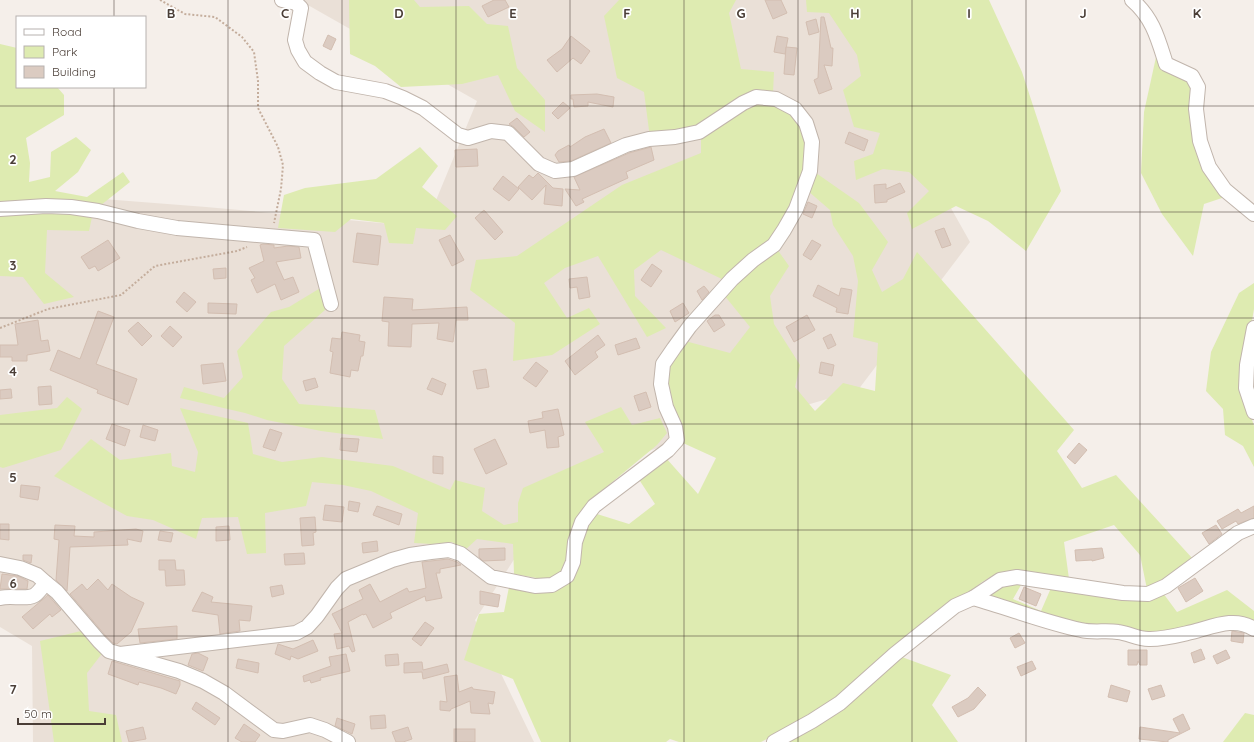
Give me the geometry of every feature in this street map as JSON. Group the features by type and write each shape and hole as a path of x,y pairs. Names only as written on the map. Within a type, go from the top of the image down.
{"street":[{"path":"120,654 296,632 307,627 317,616 337,588 346,579 392,560 431,552 449,550 461,554 491,577 535,586 552,586 567,576 573,562 575,542 582,522 594,506 668,450 677,440 675,427 666,407 661,384 664,364 670,353 690,326 732,279 753,260 774,245 796,209 810,171 812,142 806,123 795,109 776,99 756,97 743,103 699,132 675,137 649,139 626,145 573,169 555,171 539,164 508,133 491,131 468,138 458,135 423,108 403,98 385,92 336,82 320,72 305,62 296,45 295,40 301,8 296,3 282,0"},
{"path":"1132,0 1140,7 1154,28 1166,64 1192,76 1198,87 1196,109 1200,141 1209,167 1226,190 1254,214"},
{"path":"0,209 46,206 71,207 98,211 138,221 177,228 314,240 331,304"},
{"path":"1254,328 1247,365 1246,388 1254,412"},
{"path":"774,742 812,721 840,703 895,654 955,606 973,598 1000,580 1017,577 1123,593 1148,594 1166,586 1238,533 1254,526"},
{"path":"0,564 20,568 37,575 57,592 99,641 109,650 179,671 203,681 224,693 274,730 283,731 310,724 348,742"},
{"path":"0,598 8,596 26,597 35,595 46,583"},
{"path":"973,598 1045,621 1084,631 1107,630 1124,632 1148,640 1171,637 1215,624 1235,622 1249,625 1254,628"}],"path":[{"path":"160,0 185,14 215,17 242,36 254,52 258,81 258,108 278,147 283,165 281,189 271,237"},
{"path":"0,328 48,310 121,295 155,266 237,252 251,246"}],"shaded area":[{"path":"299,0 834,0 970,242 858,390 569,474 475,620 534,742 33,742 32,646 0,627 0,191 206,207 425,227 477,101"}],"green space":[{"path":"349,0 414,0 420,7 469,6 487,24 508,26 517,68 545,100 545,132 515,111 498,75 462,84 401,87 375,66 350,54"},
{"path":"619,0 736,0 729,13 741,69 774,72 773,93 703,125 650,138 644,92 617,78 604,16"},
{"path":"806,0 989,0 1022,72 1061,191 1026,251 988,221 956,206 912,229 907,213 929,191 909,172 883,169 856,180 854,161 873,154 880,133 854,127 843,90 861,76 857,55 829,13 807,12"},
{"path":"0,44 16,48 16,88 58,88 64,95 64,115 26,138 30,163 29,182 50,177 51,152 76,137 91,150 78,172 55,191 87,197 123,172 130,182 101,205 0,206"},
{"path":"1158,48 1190,79 1195,110 1225,197 1204,204 1193,256 1162,214 1141,173 1144,112"},
{"path":"760,99 793,112 805,131 810,151 790,214 770,245 724,280 661,250 634,270 635,296 666,328 647,337 598,256 565,268 544,283 567,318 589,308 600,324 552,355 513,361 515,323 470,290 476,260 517,256 622,185 701,153 701,138"},
{"path":"420,147 438,166 422,187 457,216 445,230 416,228 413,244 389,243 384,223 351,219 335,232 278,228 284,195 305,188 376,179"},
{"path":"816,173 859,203 888,242 872,270 882,292 903,279 917,252 1074,430 1057,451 1082,488 1116,475 1193,559 1181,571 1147,589 1140,555 1114,525 1064,542 1069,579 1018,571 1000,572 982,582 839,698 807,718 761,742 679,742 670,739 666,742 541,742 513,679 464,660 479,614 504,612 509,587 552,590 582,542 588,524 597,514 629,524 655,504 638,478 666,458 698,494 716,458 683,443 667,387 667,368 685,341 730,353 750,327 724,295 744,276 777,249 789,266 770,296 774,324 800,365 795,387 815,411 843,383 875,391 878,343 853,337 858,281 853,256 833,225 830,210 808,191"},
{"path":"52,209 92,217 89,231 47,230 45,273 74,297 44,304 23,277 0,276 0,214"},
{"path":"1254,283 1254,309 1244,366 1243,392 1254,426 1254,467 1243,446 1225,435 1223,409 1206,391 1211,352 1239,293"},
{"path":"322,287 325,310 284,346 282,379 299,404 375,410 383,439 321,431 267,420 245,413 180,398 184,387 224,398 243,377 237,351 271,312 289,307"},
{"path":"67,397 82,409 61,450 3,468 0,467 0,415 57,408"},
{"path":"621,407 632,425 660,418 667,433 657,445 599,493 561,571 548,580 514,574 513,544 477,539 465,550 452,542 433,544 414,543 418,513 371,491 343,485 312,482 306,506 265,513 266,553 247,554 238,517 202,518 196,539 153,520 127,516 54,476 91,439 120,460 171,453 172,466 195,472 198,452 180,408 248,423 253,454 282,462 322,457 393,466 450,490 455,480 485,488 482,511 504,525 518,522 518,503 523,488 604,452 585,422"},
{"path":"1004,584 1021,585 1013,599 1041,611 1051,588 1104,597 1141,600 1163,593 1177,612 1227,590 1254,611 1254,624 1149,637 1085,628 983,597"},
{"path":"85,630 104,651 87,673 89,711 116,715 122,742 54,742 40,641"},
{"path":"899,656 951,675 932,705 958,742 785,742"},
{"path":"1245,713 1254,715 1254,742 1223,742"}],"building":[{"path":"494,0 505,0 509,7 488,17 482,6"},
{"path":"765,0 781,0 787,13 773,19"},
{"path":"821,17 824,17 831,48 833,48 832,66 824,65 832,89 819,94 814,80 818,78"},
{"path":"816,19 819,32 809,35 806,22"},
{"path":"328,35 336,39 331,50 323,46"},
{"path":"571,36 590,51 581,64 573,58 557,72 547,60 562,49"},
{"path":"777,36 788,38 785,54 774,52"},
{"path":"786,47 797,48 794,75 784,74"},
{"path":"597,94 614,97 613,107 588,102 588,106 574,107 573,99 571,99 571,95"},
{"path":"563,102 570,108 558,119 552,113"},
{"path":"517,118 530,132 524,137 509,124"},
{"path":"604,129 611,143 571,161 559,162 555,155 558,151 569,145 570,147 585,137"},
{"path":"849,132 868,140 864,151 845,143"},
{"path":"651,147 654,160 626,172 628,178 582,199 584,202 576,206 565,189 580,190 574,177 629,153"},
{"path":"477,149 478,166 456,167 455,150"},
{"path":"538,173 553,188 563,189 562,206 544,204 546,185 532,200 518,187 529,175 533,178"},
{"path":"503,176 519,189 509,201 493,189"},
{"path":"900,183 905,192 887,200 887,202 875,203 874,185 886,184 886,189"},
{"path":"808,202 817,206 812,218 803,214"},
{"path":"484,210 503,232 495,240 475,218"},
{"path":"944,228 951,245 942,248 935,231"},
{"path":"357,233 381,236 378,265 353,262"},
{"path":"450,235 464,260 452,266 439,240"},
{"path":"108,240 120,258 98,271 95,266 89,269 81,257"},
{"path":"812,240 821,245 811,260 803,255"},
{"path":"260,245 274,245 274,248 288,246 299,247 301,258 276,262 284,280 293,277 299,292 281,300 275,284 257,293 251,280 255,278 249,268 264,261"},
{"path":"652,264 662,271 651,287 641,280"},
{"path":"226,268 226,278 214,279 213,269"},
{"path":"587,277 590,297 579,299 577,287 570,288 569,279"},
{"path":"818,285 839,296 841,288 852,290 848,314 836,312 837,308 813,296"},
{"path":"704,286 709,292 702,300 697,291"},
{"path":"184,292 196,302 187,312 176,302"},
{"path":"384,297 413,299 412,310 467,307 468,320 456,320 453,342 437,339 439,323 412,324 411,347 388,346 389,322 382,321"},
{"path":"208,303 237,304 236,314 208,313"},
{"path":"683,303 689,313 675,322 670,311"},
{"path":"98,311 114,317 96,364 137,379 128,405 97,393 98,390 50,370 58,350 80,359"},
{"path":"715,315 719,315 725,325 714,332 707,321"},
{"path":"807,315 815,330 794,342 786,327"},
{"path":"38,320 41,341 48,340 50,351 27,355 27,361 12,361 12,357 0,357 0,345 18,345 15,324"},
{"path":"138,322 152,336 142,346 128,331"},
{"path":"170,326 182,337 173,347 161,336"},
{"path":"342,332 360,335 359,341 365,342 363,356 361,356 358,371 351,370 350,377 330,373 333,352 330,351 332,338 341,339"},
{"path":"831,334 836,345 828,349 823,338"},
{"path":"598,335 605,345 595,352 598,357 575,375 565,361"},
{"path":"636,338 640,348 618,355 615,345"},
{"path":"536,362 548,371 536,387 523,378"},
{"path":"821,362 834,365 832,376 819,373"},
{"path":"223,363 226,381 203,384 201,365"},
{"path":"486,369 489,387 477,389 473,371"},
{"path":"315,378 318,387 306,391 303,381"},
{"path":"432,378 446,384 442,395 427,389"},
{"path":"51,386 52,404 39,405 38,387"},
{"path":"11,389 12,398 0,399 0,390"},
{"path":"646,392 651,407 639,411 634,396"},
{"path":"558,409 564,435 558,437 559,447 547,448 545,430 530,433 528,421 543,418 542,412"},
{"path":"112,424 130,430 125,446 106,439"},
{"path":"143,425 158,430 155,441 140,437"},
{"path":"270,429 282,433 275,451 263,447"},
{"path":"341,438 359,439 357,452 340,450"},
{"path":"495,439 507,464 486,474 474,449"},
{"path":"1079,443 1087,450 1075,464 1067,457"},
{"path":"433,456 443,457 443,474 433,473"},
{"path":"21,485 40,487 38,500 20,497"},
{"path":"349,501 360,503 358,512 348,510"},
{"path":"325,505 344,507 342,522 323,520"},
{"path":"377,506 402,514 399,525 373,515"},
{"path":"1254,506 1254,518 1238,524 1236,521 1222,529 1217,521 1238,509 1241,513"},
{"path":"315,517 316,532 313,533 314,545 302,546 300,518"},
{"path":"0,524 9,524 9,540 0,539"},
{"path":"55,525 75,526 74,536 94,537 94,532 136,529 143,531 141,542 127,539 128,545 70,547 67,591 56,580 59,540 54,539"},
{"path":"1216,525 1222,534 1209,544 1202,533"},
{"path":"229,526 230,540 216,541 216,527"},
{"path":"160,531 173,533 171,542 158,540"},
{"path":"377,541 378,551 363,553 362,543"},
{"path":"505,548 505,560 483,561 479,557 479,549"},
{"path":"1102,548 1104,558 1092,561 1076,561 1075,550"},
{"path":"304,553 305,564 285,565 284,554"},
{"path":"23,555 32,555 31,563 23,560"},
{"path":"448,559 461,565 440,569 440,573 436,573 442,598 426,601 425,596 390,613 392,618 373,628 366,614 363,614 348,622 355,651 352,652 349,646 337,649 334,634 342,633 332,614 363,599 359,590 370,584 380,602 407,588 409,592 426,588 422,562"},
{"path":"159,560 175,560 176,570 184,570 185,585 166,586 165,570 159,570"},
{"path":"2,574 18,576 28,581 27,589 0,589"},
{"path":"1195,578 1203,591 1186,602 1178,588"},
{"path":"98,579 108,590 112,584 131,597 144,603 131,632 117,644 113,643 105,635 70,594 82,584 87,590"},
{"path":"282,585 284,594 272,597 270,587"},
{"path":"1024,587 1041,594 1036,606 1019,599"},
{"path":"480,591 500,595 498,607 480,604"},
{"path":"202,592 213,597 211,602 252,606 250,621 239,620 240,631 220,634 218,615 192,611"},
{"path":"48,595 61,610 52,617 50,614 33,629 22,617"},
{"path":"425,622 434,628 421,646 412,639"},
{"path":"177,626 177,639 140,643 138,629"},
{"path":"1232,631 1244,633 1243,643 1231,641"},
{"path":"1019,633 1025,643 1015,648 1010,638"},
{"path":"313,640 318,651 298,659 291,656 290,660 275,654 278,644 293,649"},
{"path":"1201,649 1205,659 1194,663 1191,653"},
{"path":"1128,650 1147,650 1147,665 1140,665 1138,661 1137,665 1128,665"},
{"path":"1226,650 1230,658 1217,664 1213,656"},
{"path":"198,653 208,658 203,671 188,665 192,654"},
{"path":"346,654 350,671 320,678 321,680 311,683 310,680 304,682 303,676 331,666 329,657"},
{"path":"398,654 399,665 386,666 385,655"},
{"path":"238,659 259,663 258,673 236,668"},
{"path":"112,661 180,681 180,685 176,694 139,682 138,685 108,674"},
{"path":"1032,661 1036,669 1021,676 1017,667"},
{"path":"422,662 423,670 447,664 449,672 423,679 422,672 404,673 404,663"},
{"path":"457,675 459,692 472,687 473,689 495,692 493,704 488,703 490,714 471,713 470,701 451,709 450,711 440,710 440,701 447,702 444,677"},
{"path":"1111,685 1130,691 1127,702 1108,697"},
{"path":"1161,685 1165,696 1152,700 1148,689"},
{"path":"978,687 986,695 974,709 958,717 952,707 968,698"},
{"path":"196,702 220,718 215,725 192,709"},
{"path":"1183,714 1190,729 1168,740 1168,742 1139,739 1140,727 1180,733 1173,719"},
{"path":"385,715 386,728 371,729 370,716"},
{"path":"337,718 355,724 352,734 335,726"},
{"path":"244,724 260,735 255,742 242,742 235,738"},
{"path":"143,727 146,739 129,742 126,731"},
{"path":"408,727 412,739 403,742 396,742 392,732"},
{"path":"454,729 475,729 475,742 454,742"}]}
